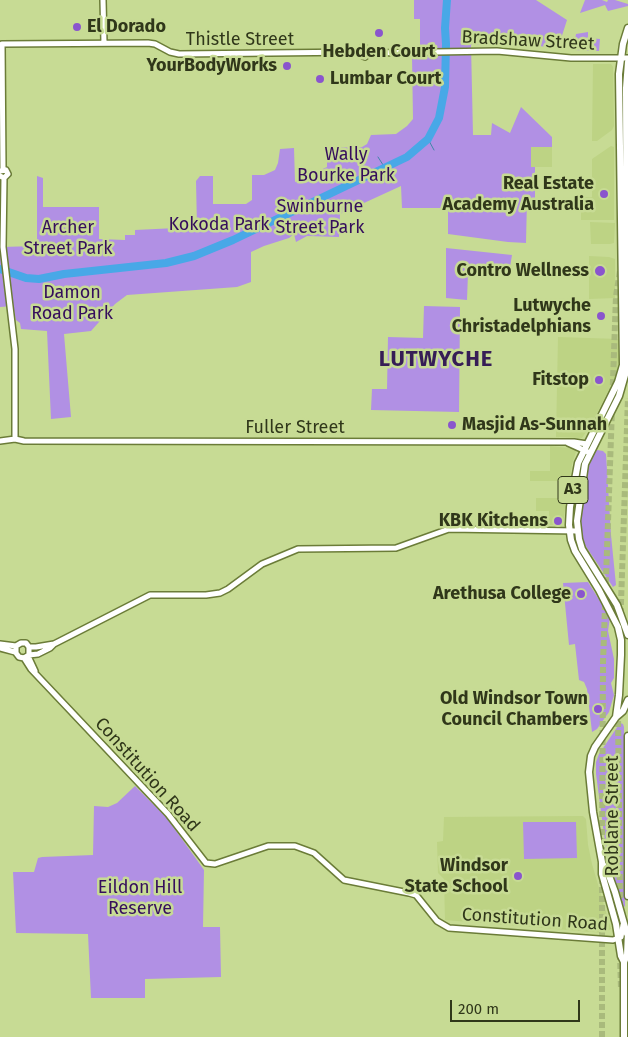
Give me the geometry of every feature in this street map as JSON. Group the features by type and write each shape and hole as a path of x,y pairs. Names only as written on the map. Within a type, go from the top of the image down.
{"highway":[{"name":"A3","path":"625,123 619,80 620,58 628,28"},
{"name":"A3","path":"616,717 623,657 617,622 578,557 569,530 578,464 619,396 627,368 625,123 628,60"},
{"name":"A3","path":"587,449 577,512 577,531 582,549 617,605 628,635"},
{"name":"A3","path":"624,962 602,874 589,768 594,747 616,717 623,712 628,700"},
{"name":"Roblane Street","path":"628,736 628,896"},
{"name":"A3","path":"602,862 608,873 628,932 627,955 624,962 624,1037"}],"street":[{"path":"104,0 104,43"},
{"name":"Thistle Street","path":"2,170 2,44 153,44 172,53 179,54 360,52 365,57 370,52"},
{"name":"Bradshaw Street","path":"370,52 510,51 571,58 620,58 628,60"},
{"path":"0,441 15,439 15,349 3,247 2,177 8,173 2,170"},
{"name":"Fuller Street","path":"15,439 23,441 568,442 587,449"},
{"path":"16,649 19,657 33,656 43,652 54,644 150,595 209,595 222,592 262,564 298,549 396,548 449,529 577,531"},
{"path":"0,648 16,649 24,643 29,647 54,644"},
{"path":"0,644 16,649"},
{"path":"27,656 29,647"},
{"name":"Constitution Road","path":"27,656 37,674 161,807 201,860 208,864 218,863 268,846 300,847 314,853 344,880 409,892 416,895 437,921 449,928 613,940 619,939 623,934 624,922"},
{"path":"623,657 628,660"}],"shaded area":[{"path":"593,64 611,64 613,67 614,126 612,130 597,141 592,141"},
{"path":"531,146 552,147 552,167 531,167"},
{"path":"611,146 614,147 614,220 581,220 581,197 592,197 592,159"},
{"path":"590,222 615,223 614,243 591,244"},
{"path":"589,256 615,259 615,298 589,299"},
{"path":"558,337 619,339 619,361 616,375 592,423 582,438 556,437"},
{"path":"550,446 577,449 572,464 570,481 530,481 530,471 550,471"},
{"path":"536,498 567,498 563,523 561,525 549,525 549,511 536,511"},
{"name":"Windsor State School","path":"583,816 586,819 592,864 611,929 604,933 445,920 444,879 438,873 437,842 443,841 444,817"}],"green space":[{"path":"414,0 536,0 567,20 558,48 510,43 471,45 473,135 491,135 492,123 510,133 521,107 552,137 552,147 531,147 531,167 535,167 535,198 527,199 526,243 448,234 448,208 402,208 401,186 340,214 339,237 307,236 296,242 294,234 289,238 251,252 251,282 237,287 127,295 115,304 91,331 64,334 71,417 51,419 47,331 21,329 20,323 16,320 13,306 0,307 0,232 1,247 37,246 37,176 43,178 43,207 99,207 99,239 125,240 125,235 135,235 135,230 197,227 196,181 200,176 213,176 213,204 246,204 252,200 252,175 264,175 275,170 280,149 294,148 295,182 327,167 327,148 362,147 367,144 371,135 396,134 413,119 412,56 420,56 420,19 414,19"},
{"path":"585,0 602,0 607,2 608,0 615,0 628,4 628,6 608,11 605,5 580,13"},
{"path":"588,32 588,38 600,39 599,51 573,50 576,34"},
{"path":"446,248 512,255 509,273 468,273 467,300 446,298"},
{"path":"424,306 460,307 459,412 371,410 372,389 387,389 388,337 423,338"},
{"path":"597,450 603,451 606,454 616,585 613,587 583,542 580,528 586,478 591,458"},
{"path":"588,582 610,617 608,631 614,659 614,678 611,683 614,695 609,712 597,729 592,732 587,689 584,682 579,680 575,644 569,645 563,583"},
{"path":"620,723 624,727 624,907 607,856 596,774 596,762 599,754"},
{"name":"Eildon Hill Reserve","path":"135,786 167,818 204,870 203,927 220,927 221,977 145,979 145,998 91,998 88,934 16,933 13,872 34,872 38,858 42,857 93,855 94,806 108,807 117,803"},
{"path":"523,822 576,822 577,858 524,859"}],"waterway":[{"path":"0,269 26,278 39,279 64,274 166,263 194,256 233,240 407,157 428,139 439,118 445,87 447,0"},
{"path":"428,139 434,150"},
{"path":"378,157 385,168"}],"tunnel":[{"path":"602,853 603,663 616,296 620,271"},
{"path":"620,632 628,398"},
{"path":"618,712 620,904"},
{"path":"602,881 602,1037"},
{"path":"620,954 621,989"}],"place":[{"name":"El Dorado","path":"77,27"},
{"name":"Hebden Court","path":"379,33"},
{"name":"YourBodyWorks","path":"287,66"},
{"name":"Lumbar Court","path":"320,79"},
{"name":"Real Estate Academy Australia","path":"604,194"},
{"name":"Contro Wellness","path":"600,271"},
{"name":"Lutwyche Christadelphians","path":"601,316"},
{"name":"Fitstop","path":"599,380"},
{"name":"Masjid As-Sunnah","path":"452,425"},
{"name":"KBK Kitchens","path":"558,521"},
{"name":"Arethusa College","path":"581,594"},
{"name":"Old Windsor Town Council Chambers","path":"598,709"},
{"name":"Windsor State School","path":"518,876"}],"district":[{"name":"LUTWYCHE","path":"436,360"}],"park label":[{"name":"Wally Bourke Park","path":"346,165"},
{"name":"Swinburne Street Park","path":"320,217"},
{"name":"Kokoda Park","path":"219,225"},
{"name":"Archer Street Park","path":"68,238"},
{"name":"Damon Road Park","path":"72,303"}]}
